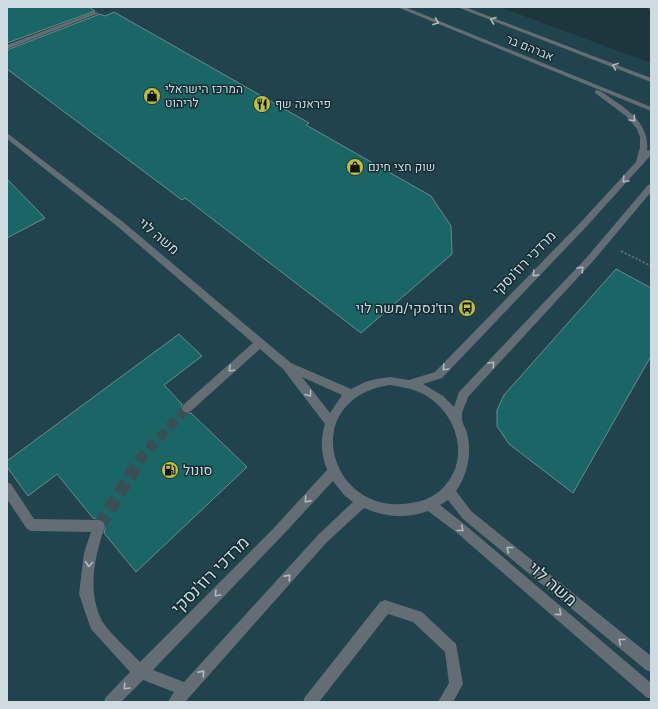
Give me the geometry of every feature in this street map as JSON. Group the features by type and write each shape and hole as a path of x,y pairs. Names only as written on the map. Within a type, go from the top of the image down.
{"street":[{"name":"אברהם בר","path":"400,7 651,109"},
{"name":"אברהם בר","path":"460,7 651,80"},
{"path":"7,46 96,13"},
{"path":"579,80 624,110 637,122 643,135 644,147 638,166"},
{"name":"משה לוי","path":"7,135 120,224 287,366 330,422"},
{"name":"מרדכי רוז'נסקי","path":"411,384 438,375 583,225 651,151"},
{"path":"456,419 463,395 604,243 649,190"},
{"path":"187,408 260,343"},
{"name":"משה לוי","path":"287,366 351,394"},
{"path":"390,381 411,384 429,392 444,403 456,419 463,436 464,456 460,474 449,491 440,499 430,505 408,511 384,510 363,502 346,488 333,472 328,455 326,438 330,422 337,408 351,394 369,384 390,381"},
{"name":"מרדכי רוז'נסקי","path":"111,702 276,534 333,472"},
{"path":"7,488 31,525 99,526 90,553 86,594 96,624 140,672 187,690"},
{"name":"משה לוי","path":"449,491 466,515 651,665"},
{"path":"175,702 323,538 363,502"},
{"name":"משה לוי","path":"430,505 460,528 651,692"},
{"path":"310,702 385,607 417,617 451,649 456,684 445,702"}],"path":[{"path":"647,7 651,10"},
{"path":"604,243 651,266"}],"shaded area":[{"path":"7,7 500,7 651,63 651,702 7,702"}],"building":[{"path":"7,7 89,7 95,11 7,43"},
{"path":"114,12 309,123 306,125 431,196 451,226 452,254 361,333 185,198 182,200 7,69 7,50 100,14 105,16"},
{"path":"7,179 45,218 7,238"},
{"path":"616,269 651,288 651,356 573,493 509,444 497,426 497,410 504,395"},
{"path":"179,334 202,356 164,385 182,404 182,412 186,414 191,413 247,467 136,572 104,533 106,526 104,521 93,518 57,474 28,496 7,467 7,461"}],"tunnel":[{"path":"139,461 187,408"},
{"path":"99,526 140,460"}],"place":[{"name":"המרכז הישראלי לריהוט","path":"152,96"},
{"name":"פיראנה שף","path":"262,104"},
{"name":"שוק חצי חינם","path":"355,167"},
{"name":"רוז׳נסקי/משה לוי","path":"467,308"},
{"name":"סונול","path":"170,470"}]}
